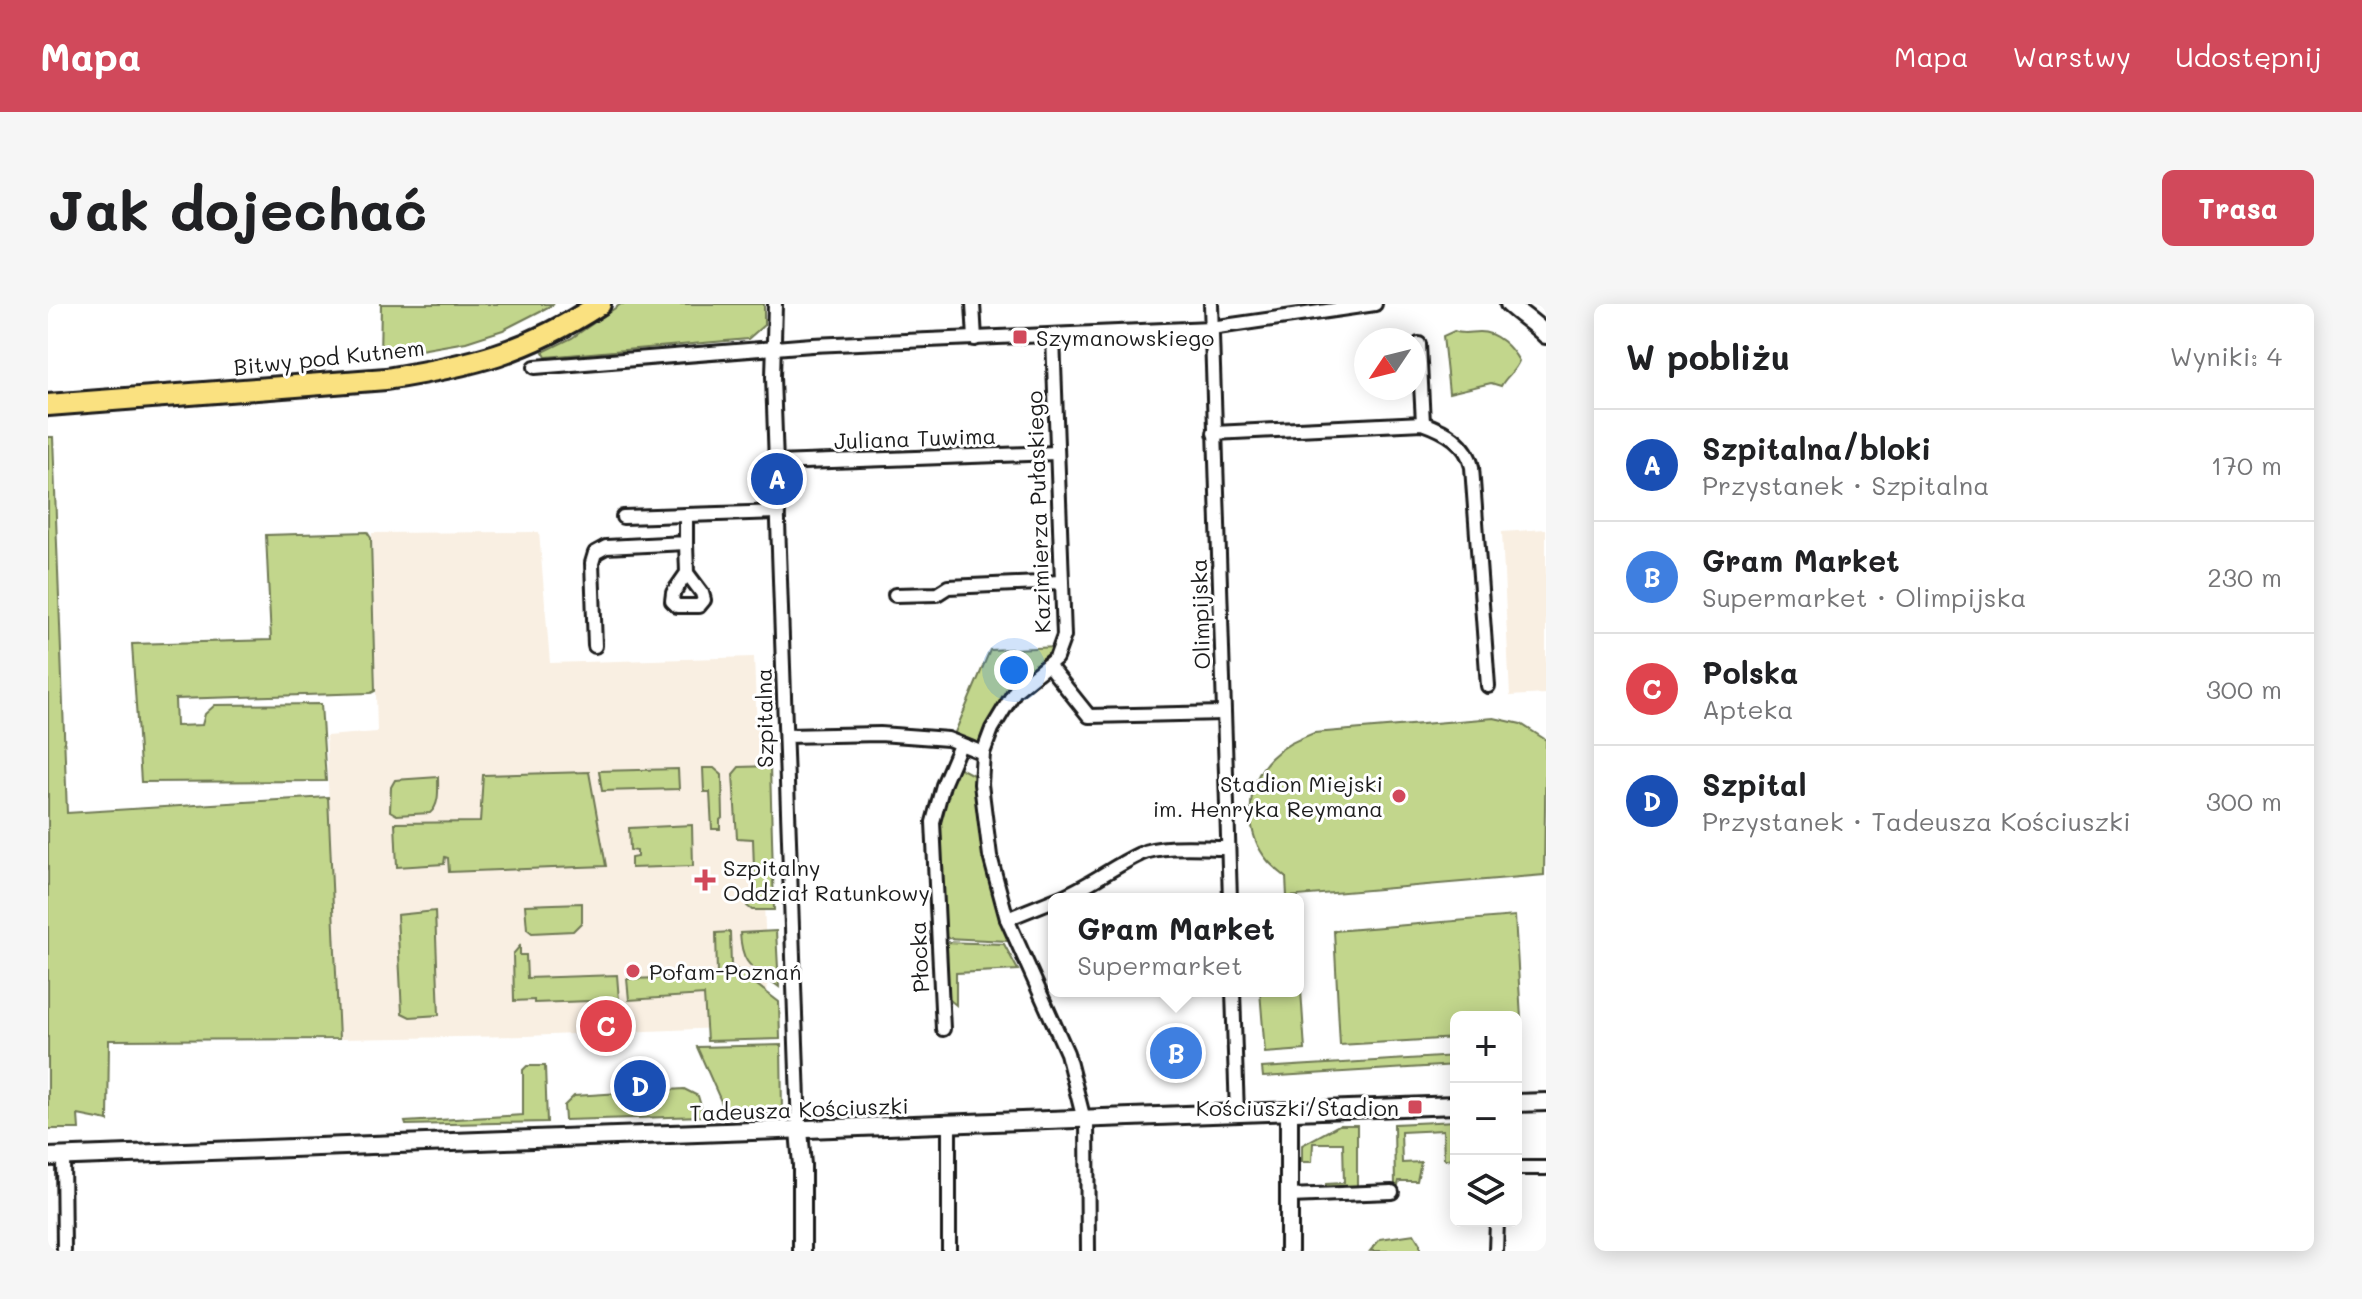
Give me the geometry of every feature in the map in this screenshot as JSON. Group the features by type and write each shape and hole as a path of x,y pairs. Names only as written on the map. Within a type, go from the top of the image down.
{"main road":[{"name":"Bitwy pod Kutnem","path":"48,405 386,379 437,371 499,356 528,345 561,329 600,304"}],"street":[{"name":"Szpitalna","path":"775,304 776,463 799,1130"},
{"path":"973,304 975,339"},
{"name":"Olimpijska","path":"1211,304 1230,893"},
{"path":"535,367 774,348 1211,328 1375,304"},
{"path":"1509,304 1523,317 1528,312 1546,335"},
{"name":"Kazimierza Pułaskiego","path":"1053,337 1064,636 1061,648 1049,666 1032,675 1015,691 992,729 983,753 981,784 990,856 1007,919 1067,1053 1086,1120 1088,1251"},
{"path":"1422,400 1423,423"},
{"path":"1214,433 1423,423 1451,436 1468,450 1472,467 1488,686"},
{"name":"Juliana Tuwima","path":"776,463 1056,453"},
{"path":"623,517 778,512"},
{"path":"686,515 687,573"},
{"path":"595,646 592,563 595,553 606,547 686,543"},
{"path":"895,595 937,594 948,587 1061,582"},
{"path":"1049,666 1089,716 1224,713"},
{"path":"786,736 880,734 948,739 983,753"},
{"name":"Płocka","path":"943,1029 933,822 943,785 960,745"},
{"path":"1072,893 1096,882 1141,853 1154,849 1228,848"},
{"path":"1007,919 1048,903"},
{"path":"1233,997 1237,1115"},
{"path":"1522,1103 1546,1102"},
{"name":"Tadeusza Kościuszki","path":"55,1157 1450,1105"},
{"path":"1289,1112 1289,1251"},
{"path":"949,1125 949,1251"},
{"path":"799,1130 802,1251"},
{"path":"55,1157 64,1251"},
{"path":"1522,1168 1546,1168"},
{"path":"1289,1196 1392,1192"},
{"path":"1496,1251 1497,1227"}],"shaded area":[{"path":"1546,529 1546,694 1510,696 1502,532"},
{"path":"539,532 550,663 754,657 769,1026 526,1036 339,1039 326,736 377,732 372,533"}],"green space":[{"path":"381,304 554,304 503,330 466,342 380,357"},
{"path":"621,304 764,304 764,325 748,339 546,357 543,352 572,338"},
{"path":"1454,331 1492,335 1512,351 1519,361 1501,386 1491,383 1449,393 1443,336"},
{"path":"48,437 53,437 67,813 328,797 339,1039 109,1040 108,1121 78,1115 79,1129 48,1129"},
{"path":"367,532 371,538 375,691 175,699 176,726 202,725 205,714 215,705 321,704 326,781 141,782 132,644 271,640 266,535"},
{"path":"1057,647 1015,684 980,744 953,737 990,650"},
{"name":"Stadion Miejski im. Henryka Reymana","path":"1494,718 1521,724 1546,740 1544,875 1304,896 1304,893 1287,893 1286,877 1270,863 1255,837 1252,795 1262,769 1276,753 1314,733"},
{"path":"770,766 774,910 752,910 747,906 749,901 755,899 753,839 737,838 733,774 739,767"},
{"path":"956,766 977,777 988,860 1008,941 946,938 945,928 942,928 937,824 939,810"},
{"path":"703,768 714,768 722,775 723,817 720,829 712,829 710,792 704,792"},
{"path":"678,769 679,789 602,791 599,771"},
{"path":"589,772 606,866 449,872 448,858 445,857 444,864 397,867 395,823 480,822 483,775"},
{"path":"438,777 437,801 430,813 397,815 390,811 391,787 395,780"},
{"path":"692,825 693,866 631,868 631,858 637,857 637,851 630,850 629,828"},
{"path":"582,903 582,922 573,931 532,933 527,929 525,905"},
{"path":"435,911 439,1015 410,1017 402,1013 397,915"},
{"path":"1515,916 1521,1011 1450,1011 1450,1038 1340,1045 1334,931"},
{"path":"776,931 779,987 750,966 743,953 740,933"},
{"path":"730,932 731,965 779,1002 780,1039 707,1041 704,995 629,1000 627,979 717,974 716,933"},
{"path":"942,942 1004,944 1018,970 956,973 956,1005 945,996"},
{"path":"520,946 520,955 526,955 527,978 617,975 619,1000 514,1001 513,954"},
{"path":"1260,997 1301,997 1305,1050 1265,1053"},
{"path":"781,1045 782,1113 727,1115 697,1047"},
{"path":"1450,1056 1450,1065 1263,1077 1262,1068"},
{"path":"527,1066 545,1066 547,1122 406,1125 405,1122 523,1115 523,1070"},
{"path":"684,1089 698,1096 704,1116 565,1120 564,1106 574,1096"},
{"path":"1450,1121 1450,1160 1444,1159 1443,1130 1401,1132 1402,1163 1421,1162 1417,1181 1399,1181 1397,1189 1326,1189 1326,1184 1344,1183 1343,1143 1313,1143 1312,1162 1302,1162 1302,1145 1339,1125 1357,1125 1357,1188 1395,1188 1394,1124"},
{"path":"1414,1234 1420,1251 1370,1251 1380,1239"}],"place":[{"name":"Szymanowskiego","path":"1020,337"},
{"name":"Szpitalna/bloki","path":"777,479"},
{"name":"Stadion Miejski im. Henryka Reymana","path":"1399,796"},
{"name":"Szpitalny Oddział Ratunkowy","path":"705,880"},
{"name":"Pofam-Poznań","path":"633,971"},
{"name":"Polska","path":"606,1026"},
{"name":"Gram Market","path":"1176,1053"},
{"name":"Szpital","path":"640,1086"},
{"name":"Kościuszki/Stadion","path":"1415,1107"}]}
